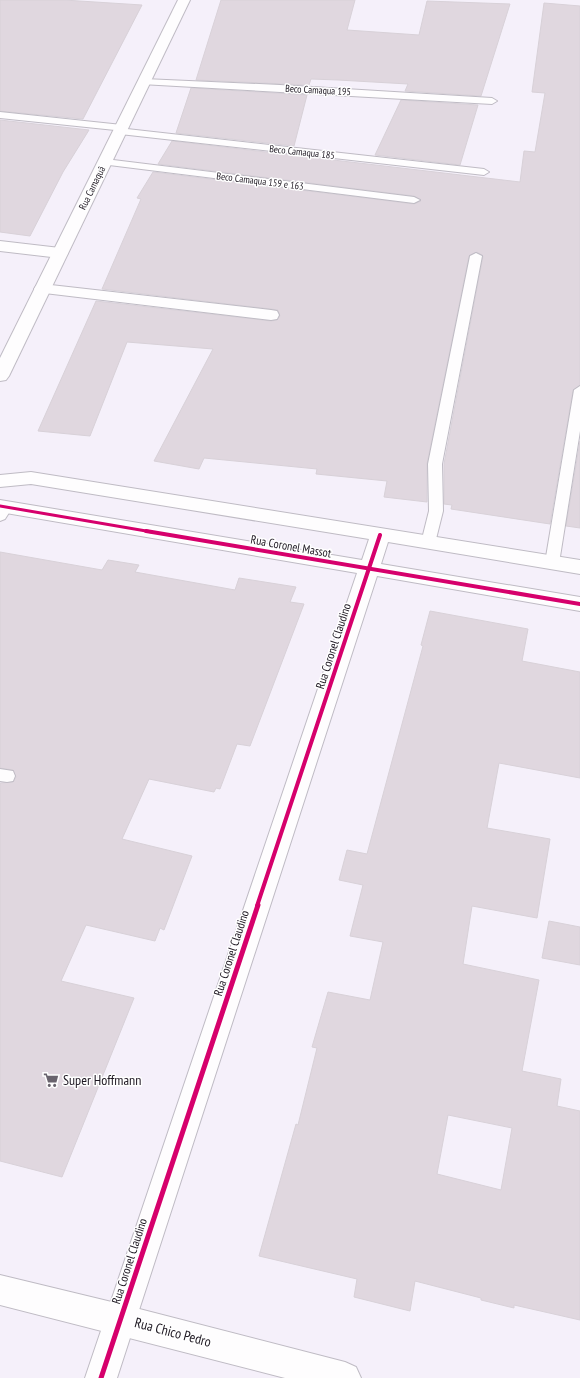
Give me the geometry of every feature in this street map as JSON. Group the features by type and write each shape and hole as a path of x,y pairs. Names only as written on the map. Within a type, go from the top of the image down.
{"street":[{"name":"Rua Camaquã","path":"0,376 184,0"},
{"path":"0,246 60,253"},
{"path":"42,289 271,315"},
{"name":"Rua Coronel Massot","path":"0,481 31,478 580,567"},
{"name":"Rua Coronel Massot","path":"2,510 580,604"},
{"name":"Rua Coronel Claudino","path":"101,1378 380,535"},
{"name":"Rua Chico Pedro","path":"0,1290 120,1318 344,1378"}],"lane":[{"name":"Beco Camaqua 195","path":"144,82 280,88 492,101"},
{"name":"Beco Camaqua 185","path":"0,115 484,172"},
{"name":"Beco Camaqua 159 e 163","path":"105,162 414,200"},
{"path":"428,543 436,511 435,464 476,256"},
{"path":"552,563 580,390"}],"building":[{"path":"0,0 64,0 142,5 83,119 0,111"},
{"path":"221,0 355,0 347,30 419,35 427,1 510,4 481,96 405,91 408,84 338,80 311,79 309,85 196,80"},
{"path":"544,3 580,6 580,385 573,390 550,524 451,509 452,505 444,504 444,464 483,256 477,252 469,256 427,464 427,502 384,497 387,481 316,474 317,469 204,458 199,469 154,461 213,349 127,342 90,436 38,431 96,301 271,321 277,320 280,316 278,310 102,289 141,199 137,198 153,172 414,204 421,201 414,196 158,164 172,141 520,182 524,151 535,152 545,93 532,92"},
{"path":"191,88 307,95 294,146 176,133"},
{"path":"401,100 478,105 460,165 375,155"},
{"path":"0,120 89,130 63,172 30,236 0,232"},
{"path":"580,441 580,528 566,526"},
{"path":"0,552 102,570 108,560 139,565 135,572 235,590 239,578 296,587 290,602 304,604 250,746 237,744 220,789 216,788 214,792 149,779 122,839 192,856 164,930 160,928 155,941 86,925 61,981 134,998 62,1177 0,1161 0,783 13,782 16,777 13,770 0,768"},
{"path":"430,611 528,629 522,661 580,672 580,778 499,763 487,828 550,839 537,918 472,906 463,964 539,980 522,1071 561,1079 557,1106 580,1111 580,1320 514,1305 514,1308 415,1281 410,1311 354,1297 357,1279 259,1256 296,1124 298,1125 317,1048 312,1047 328,992 370,1000 383,942 350,936 363,885 339,880 347,850 367,854 423,646 421,645","holes":["448,1115 512,1128 501,1190 437,1174"]},
{"path":"549,921 580,927 580,965 542,958"}],"cycle path":[{"path":"0,506 580,604"},
{"path":"101,1378 380,535"}],"place":[{"name":"Super Hoffmann","path":"51,1080"}]}
